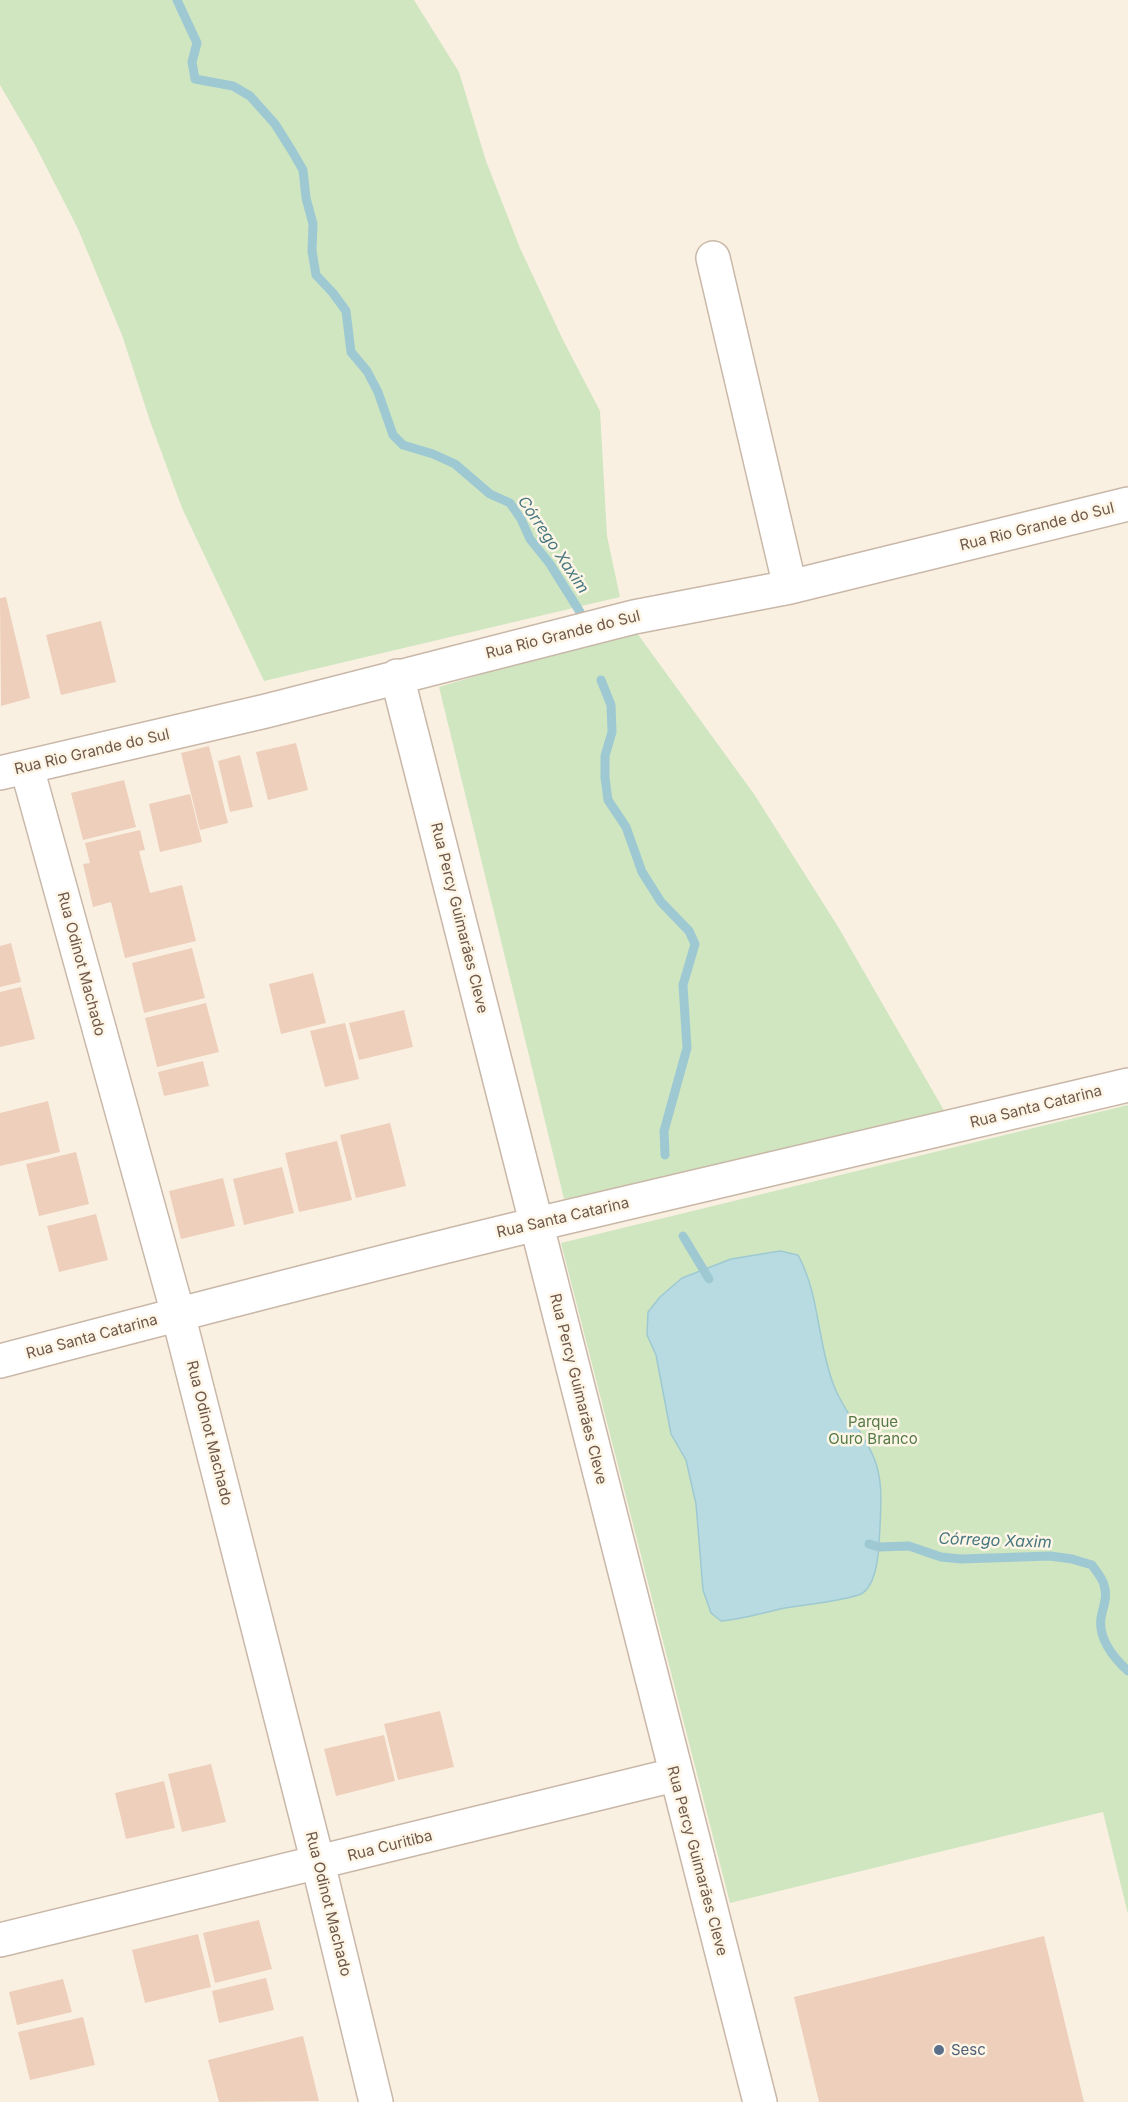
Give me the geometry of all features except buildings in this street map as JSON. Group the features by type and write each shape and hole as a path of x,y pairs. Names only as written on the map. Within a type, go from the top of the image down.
{"street":[{"path":"713,258 790,587"},
{"name":"Rua Rio Grande do Sul","path":"13,770 266,711 634,617 790,587 1128,504"},
{"name":"Rua Percy Guimarães Cleve","path":"398,676 674,1775 760,2102"},
{"name":"Rua Odinot Machado","path":"13,770 178,1314 318,1863 376,2102"},
{"name":"Rua Santa Catarina","path":"0,1361 537,1224 1128,1085"},
{"name":"Rua Curitiba","path":"0,1940 674,1775"}],"green space":[{"path":"0,0 414,0 459,72 486,161 520,248 563,340 600,411 607,536 620,597 264,681 182,508 122,335 78,229 35,145 0,85"},
{"path":"634,629 754,794 837,925 953,1126 564,1199 439,687"},
{"name":"Parque Ouro Branco","path":"1128,1105 1128,1914 1103,1812 730,1903 561,1243"}],"water":[{"path":"780,1251 798,1255 805,1270 815,1303 828,1370 843,1405 865,1440 877,1466 881,1500 877,1563 871,1582 867,1589 859,1595 721,1621 711,1613 703,1590 696,1504 686,1460 671,1434 656,1355 647,1335 648,1312 660,1297 682,1278 731,1259"}],"waterway":[{"name":"Córrego Xaxim","path":"177,0 197,43 192,62 195,79 233,86 250,96 275,124 303,170 306,198 313,224 312,251 316,275 346,311 351,352 367,371 378,392 393,435 403,445 433,454 455,464 490,494 510,503 521,519 530,539 550,564 580,612"},
{"name":"Córrego Xaxim","path":"601,680 611,705 612,732 605,756 608,800 626,827 642,872 661,902 689,931 695,944 683,985 687,1048 664,1131 665,1155"},
{"name":"Córrego Xaxim","path":"683,1236 709,1279"},
{"name":"Córrego Xaxim","path":"869,1544 879,1547 909,1546 941,1557 961,1559 1050,1556 1092,1565 1105,1589 1101,1618 1102,1633 1117,1660 1128,1671"}],"place":[{"name":"Sesc","path":"939,2050"}]}
